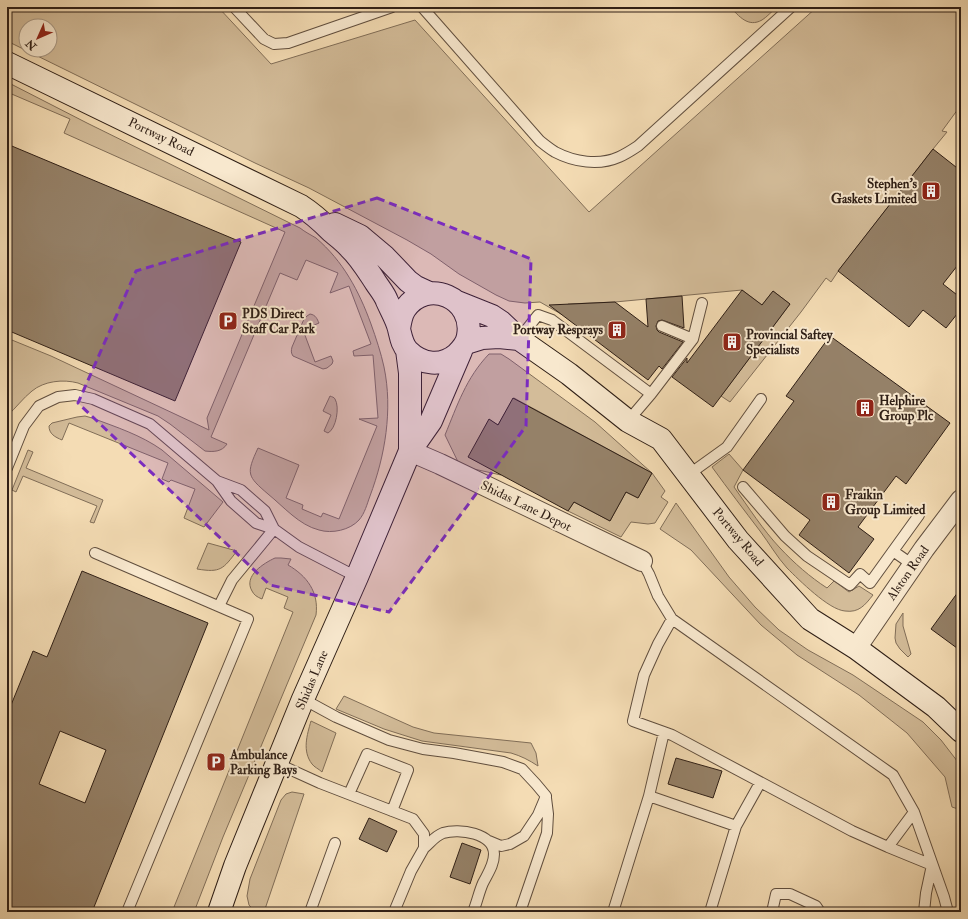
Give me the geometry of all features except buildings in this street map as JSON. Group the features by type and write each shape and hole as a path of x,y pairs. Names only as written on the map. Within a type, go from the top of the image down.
{"street":[{"name":"Portway Road","path":"7,63 294,202 314,214 360,236 385,257 408,281 416,287 429,293 440,293 446,295 457,302 492,316 501,322 519,339 569,374 628,421 661,439 738,540 810,619 856,648 936,707 961,731"},
{"name":"Portway Road","path":"314,214 350,248 367,269 387,299 403,343 407,350 416,358 425,362 435,363 454,357 463,347 482,338 499,337 519,339"},
{"path":"399,329 404,310 418,297 429,293"},
{"path":"457,302 462,306 467,316 469,326 468,336 463,347"},
{"name":"Shidas Lane","path":"219,912 234,866 276,763 410,451 430,421 463,347"},
{"name":"Shidas Lane","path":"407,350 410,373 410,451"},
{"name":"Shidas Lane Depot","path":"410,451 447,467 642,561"},
{"name":"Alston Road","path":"856,648 913,565 961,500"}],"lane":[{"path":"234,7 264,39 274,44 288,43 392,7"},
{"path":"422,7 540,141 555,152 573,160 589,162 618,158 638,146 791,7"},
{"path":"628,421 651,394 693,339 702,303"},
{"path":"519,339 538,315 552,320 651,394"},
{"path":"662,326 693,339"},
{"path":"7,468 24,426 39,406 58,397 75,395 93,399 150,424 217,481 231,501 256,522 274,529 299,547 357,577"},
{"path":"688,475 727,447 761,399"},
{"path":"217,481 241,490 265,511 274,529"},
{"path":"743,486 785,536 806,556 850,585 860,574 870,583 919,515"},
{"path":"218,606 232,580 274,529"},
{"path":"893,551 913,565"},
{"path":"95,554 248,619 127,912"},
{"path":"642,561 658,596 672,619 893,775 914,812 948,912"},
{"path":"672,619 658,644 644,675 633,721 672,735 852,831 932,865"},
{"path":"303,699 336,717 389,740 423,749 503,762 522,769 546,796 548,814 547,833 520,912"},
{"path":"613,912 649,796 664,732"},
{"path":"349,794 367,754 408,770 392,811"},
{"path":"276,763 320,783 413,820 424,834 424,848"},
{"path":"710,912 736,826 760,783"},
{"path":"394,912 411,871 424,848 434,838 444,833 464,831 478,835 501,846 510,844 524,836 538,815 546,796"},
{"path":"649,796 736,826"},
{"path":"888,847 914,812"},
{"path":"473,912 483,883 493,864 494,852 489,841"},
{"path":"310,912 335,843"},
{"path":"924,912 926,893 932,865"},
{"path":"772,912 776,894 790,894 816,906 820,912"}],"highlighted area":[{"path":"377,198 531,259 526,426 389,612 270,585 78,403 136,271"}],"shaded area":[{"path":"7,7 218,7 271,64 415,20 589,212 817,7 961,7 961,105 942,131 947,132 831,282 826,278 730,402 721,396 790,304 773,291 762,305 742,290 615,302 568,304 561,314 540,302 525,303 509,301 459,274 431,254 407,240 309,188 42,58 58,58 58,18 18,18 18,46 7,41"},
{"path":"730,7 777,7 762,20 752,23 744,20"},
{"path":"7,82 300,228 316,238 334,256 349,277 361,300 380,351 387,383 388,400 386,433 380,465 366,508 359,520 346,529 335,531 329,532 312,528 298,520 261,488 252,478 251,474 250,469 258,448 299,465 286,498 303,505 302,509 321,517 323,513 339,519 377,426 359,419 378,418 373,355 354,356 353,351 371,344 349,286 330,293 338,273 306,260 297,280 280,273 211,437 227,444 223,449 205,451 158,416 78,383 66,381 42,385 32,391 7,416 7,338 51,356 209,430 207,418 285,232 64,133 70,119 7,92"},
{"path":"310,314 315,316 319,323 303,330 315,362 331,356 333,361 332,364 327,368 323,369 293,356 291,351 304,319"},
{"path":"489,354 501,354 509,359 595,422 652,473 514,398 498,425 489,420 501,475 460,466 445,435 468,383 481,363"},
{"path":"330,396 334,397 335,399 337,412 335,423 331,431 328,433 324,431 331,415 323,411"},
{"path":"85,416 146,440 162,450 223,502 204,527 184,518 195,489 171,480 169,482 162,479 168,463 69,423 62,440 50,431 49,426 52,423"},
{"path":"28,450 33,452 26,468 103,500 94,523 90,522 97,506 23,476 16,492 12,490"},
{"path":"729,454 743,470 734,487 756,519 785,554 802,570 827,588 834,581 849,592 859,586 873,595 861,608 854,611 845,611 831,606 814,594 787,568 712,467"},
{"path":"652,473 665,491 661,497 668,502 655,523 648,524 631,522 621,537 568,511 574,502 610,521 626,492 638,498"},
{"path":"676,503 729,577 755,607 779,630 808,650 853,675 923,722 941,740 961,766 961,810 952,807 945,777 907,733 859,695 797,655 761,625 691,550 660,529"},
{"path":"208,543 237,551 225,566 217,570 197,569"},
{"path":"275,558 291,559 288,565 301,574 313,592 316,599 316,615 223,837 194,912 172,912 293,612 284,608 288,597 266,588 262,599 254,594 250,585 252,575 266,563"},
{"path":"903,613 903,626 911,654 908,657 900,649 895,638 896,624"},
{"path":"344,696 413,727 434,733 531,743 536,753 538,766 525,758 511,753 422,741 384,729 336,709"},
{"path":"311,721 336,733 322,772 313,765 307,754 306,743"},
{"path":"292,792 304,794 264,912 255,912 249,905 247,896 250,879 281,800 286,794"}],"place":[{"name":"Stephen's Gaskets Limited","path":"931,191"},
{"name":"PDS Direct Staff Car Park","path":"228,321"},
{"name":"Portway Resprays","path":"617,330"},
{"name":"Provincial Saftey Specialists","path":"732,342"},
{"name":"Helphire Group Plc","path":"865,408"},
{"name":"Fraikin Group Limited","path":"831,502"},
{"name":"Ambulance Parking Bays","path":"216,762"}]}
